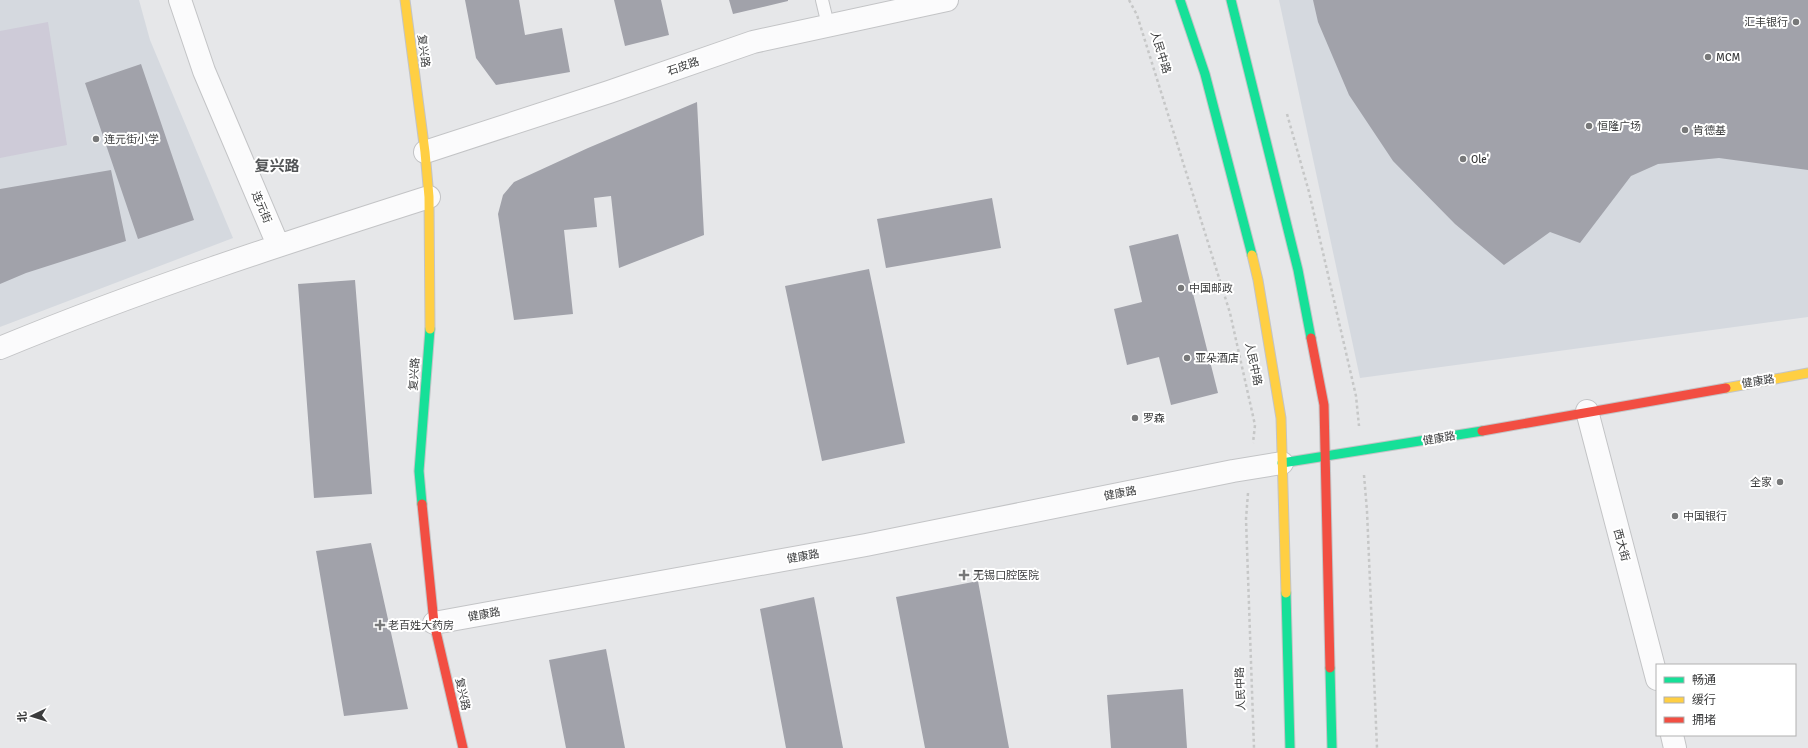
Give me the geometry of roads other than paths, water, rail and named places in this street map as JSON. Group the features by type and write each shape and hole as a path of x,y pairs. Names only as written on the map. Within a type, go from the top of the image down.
{"main road":[{"name":"复兴路","path":"406,0 425,152 429,197 431,318 419,471 434,623 463,748"},
{"name":"人民中路","path":"1180,0 1205,74 1258,280 1281,418 1290,748"},
{"path":"1231,0 1298,270 1324,405 1332,748"},
{"name":"健康路","path":"1282,463 1808,373"}],"street":[{"name":"连元街","path":"180,0 204,71 278,245"},
{"name":"石皮路","path":"425,152 753,42 947,0"},
{"path":"0,348 85,313 278,245 429,197"},
{"name":"西大街","path":"1587,411 1656,675"},
{"name":"健康路","path":"434,623 858,546 1282,463"},
{"path":"1672,736 1675,748"}],"lane":[{"path":"822,0 828,26"}],"place":[{"name":"汇丰银行","path":"1796,22"},
{"name":"MCM","path":"1708,57"},
{"name":"恒隆广场","path":"1589,126"},
{"name":"肯德基","path":"1685,130"},
{"name":"连元街小学","path":"96,139"},
{"name":"Ole'","path":"1463,159"},
{"name":"中国邮政","path":"1181,288"},
{"name":"亚朵酒店","path":"1187,358"},
{"name":"罗森","path":"1135,418"},
{"name":"全家","path":"1780,482"},
{"name":"中国银行","path":"1675,516"},
{"name":"无锡口腔医院","path":"964,575"},
{"name":"老百姓大药房","path":"380,625"}],"district":[{"name":"复兴路","path":"277,166"}]}
